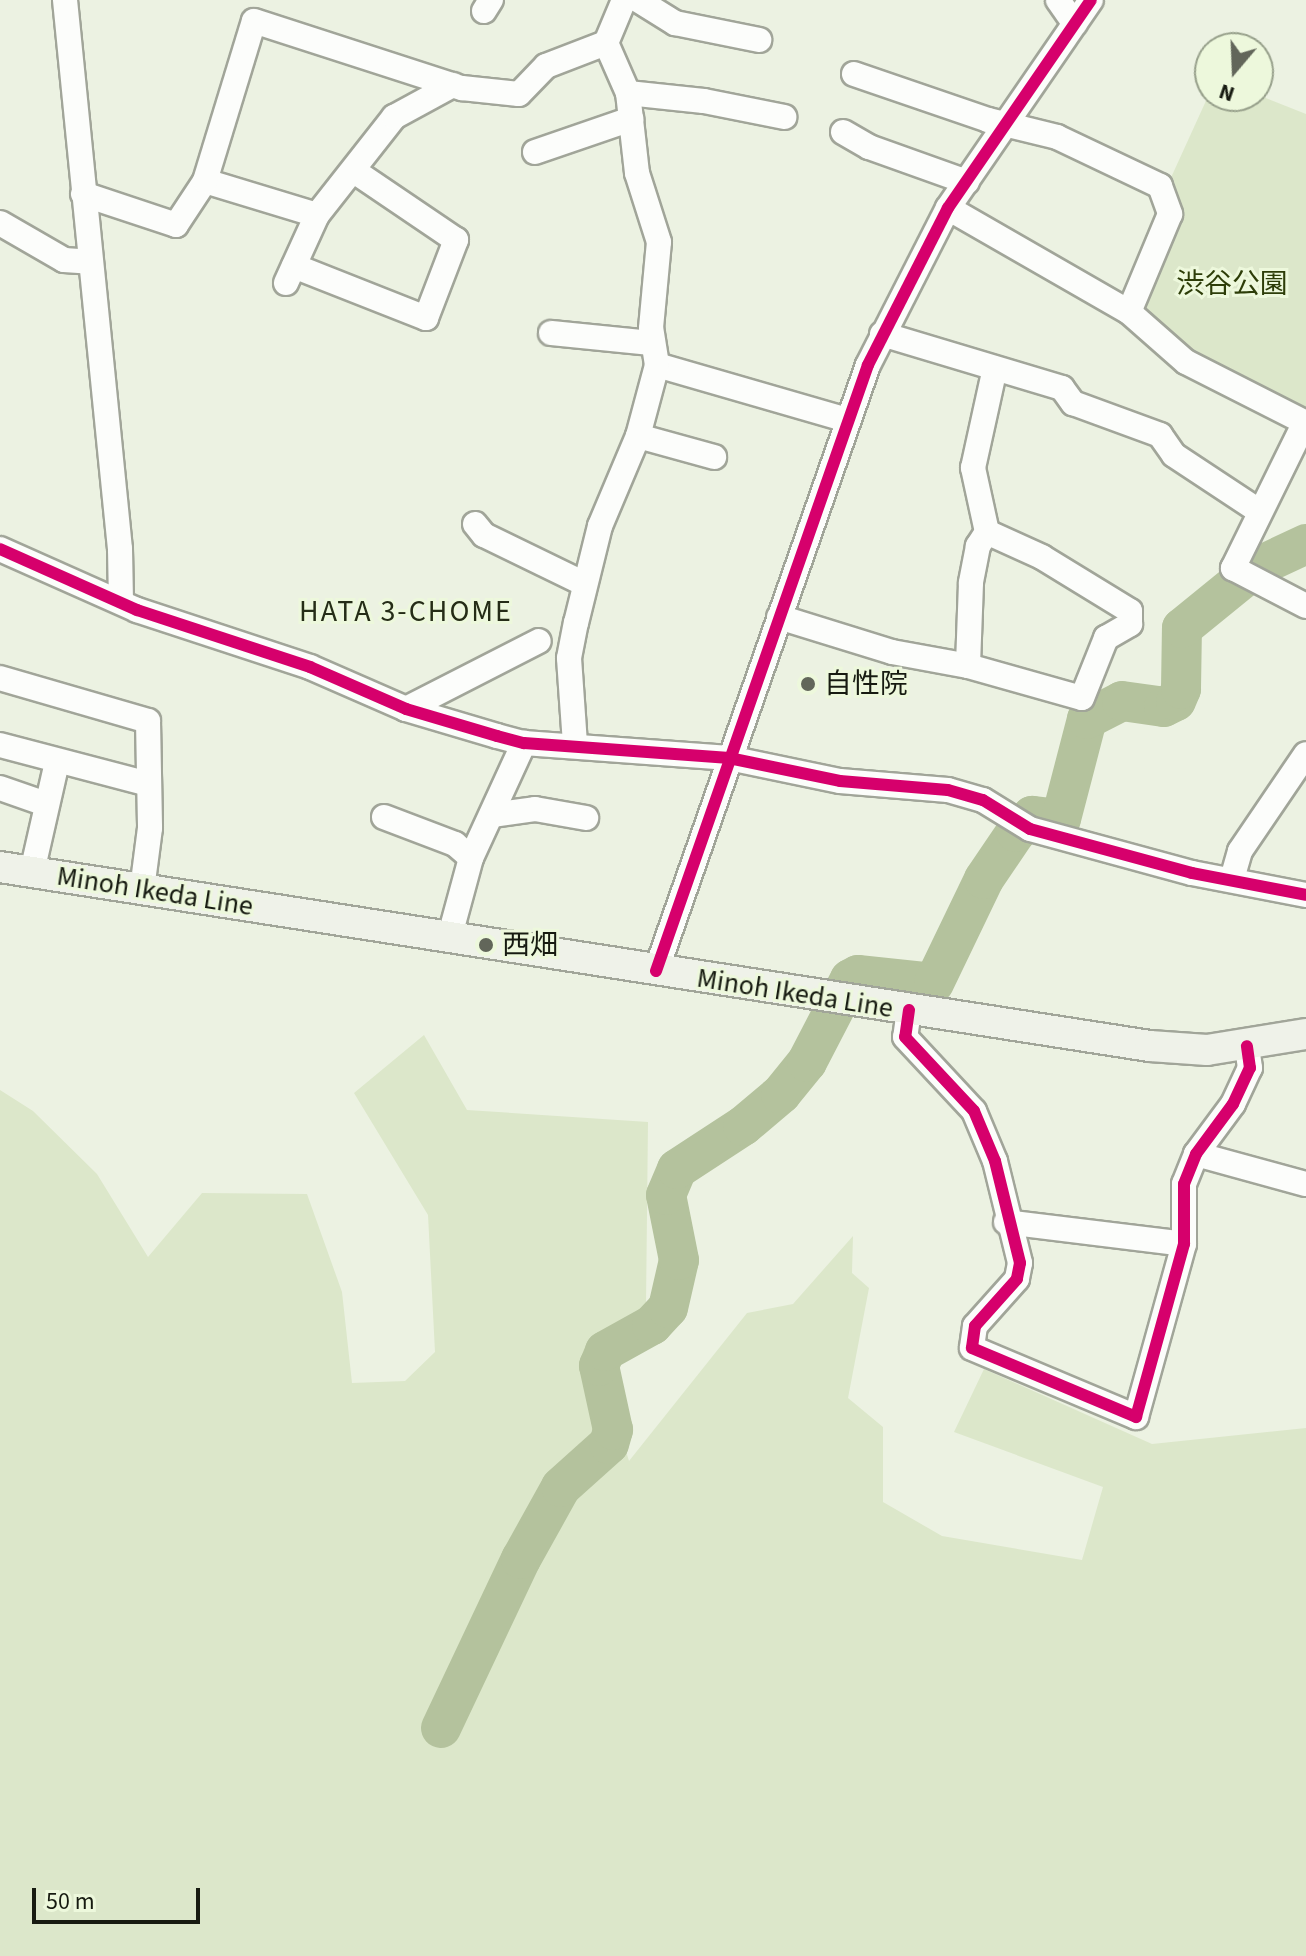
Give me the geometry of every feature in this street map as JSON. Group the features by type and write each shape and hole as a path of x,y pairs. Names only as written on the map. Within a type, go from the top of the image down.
{"main road":[{"name":"Minoh Ikeda Line","path":"0,867 805,995 1150,1046 1247,1046 1305,1035"}],"street":[{"path":"65,0 120,549 121,600"},
{"path":"83,194 176,225 205,181 254,21 453,85 519,94 546,66 606,43 624,0"},
{"path":"638,0 675,23 714,41 759,40"},
{"path":"1058,0 1075,24"},
{"path":"656,971 848,420 882,334 948,208 1091,0"},
{"path":"575,744 569,658 600,526 638,436 655,354 659,242 637,173 628,93 606,43"},
{"path":"854,74 1057,137 1160,186 1170,214 1129,312"},
{"path":"354,171 456,240 426,318 290,275 317,215 394,117 453,85"},
{"path":"628,93 704,101 784,117"},
{"path":"535,152 631,119"},
{"path":"843,132 869,147 967,182"},
{"path":"205,181 317,215"},
{"path":"948,208 1129,312 1186,362 1305,424 1233,568 1306,606"},
{"path":"0,223 64,260 90,262"},
{"path":"551,333 655,354 848,420"},
{"path":"882,334 1062,388 1073,403 1160,435 1174,455 1260,512"},
{"path":"968,666 971,583 978,546 987,532 973,468 995,368"},
{"path":"638,436 714,457"},
{"path":"475,524 484,535 585,584"},
{"path":"779,617 892,652 968,666 1082,698 1106,638 1130,624 1130,611 1042,557 987,532"},
{"path":"0,549 195,631 310,667 406,709 524,743 575,744 729,758 755,767 948,790 983,800 1030,829 1192,873 1306,895"},
{"path":"406,709 539,641"},
{"path":"0,678 148,721 150,828 142,890"},
{"path":"449,939 471,858 524,743"},
{"path":"0,745 149,784"},
{"path":"1232,879 1240,851 1306,754"},
{"path":"32,872 57,762"},
{"path":"0,788 46,804"},
{"path":"492,815 535,809 572,822"},
{"path":"384,817 455,844 471,858"},
{"path":"902,1010 905,1037 974,1111 995,1161 1006,1222 1020,1263 1017,1279 975,1326 972,1348 1136,1417 1184,1244 1184,1184 1196,1154 1233,1104 1250,1068 1247,1046"},
{"path":"1196,1154 1306,1184"},
{"path":"1006,1222 1184,1244"}],"green space":[{"name":"渋谷公園","path":"1274,101 1306,114 1306,413 1232,377 1155,323 1140,305 1169,182 1201,112 1274,112"},
{"path":"424,1035 467,1110 648,1122 646,1305 603,1376 629,1461 747,1313 793,1304 853,1236 852,1273 869,1288 848,1398 883,1427 883,1502 942,1536 1082,1560 1103,1487 954,1432 984,1369 1152,1444 1306,1428 1306,1956 0,1956 0,1090 33,1111 97,1174 148,1257 202,1193 307,1194 342,1292 352,1383 405,1381 435,1352 428,1215 354,1093"}],"waterway":[{"path":"441,1728 521,1559 561,1487 609,1444 613,1430 599,1366 605,1351 652,1325 668,1308 679,1260 666,1195 677,1169 743,1126 781,1094 807,1062 850,979 858,975 934,983 984,879 1016,832 1032,816 1061,819 1087,719 1122,701 1164,707 1176,701 1181,689 1182,628 1257,567 1306,544"}],"cycle path":[{"path":"656,971 868,365 948,208 1091,0"},
{"path":"0,549 137,610 310,667 406,709 497,736 524,743 729,758 840,781 948,790 983,800 1030,829 1192,873 1306,895"},
{"path":"909,1010 905,1037 974,1111 995,1161 1020,1263 1017,1279 975,1326 972,1348 1136,1417 1184,1244 1184,1184 1196,1154 1233,1104 1250,1068 1247,1046"}],"place":[{"name":"自性院","path":"808,684"},
{"name":"西畑","path":"486,945"}],"district":[{"name":"HATA 3-CHOME","path":"406,612"}]}
